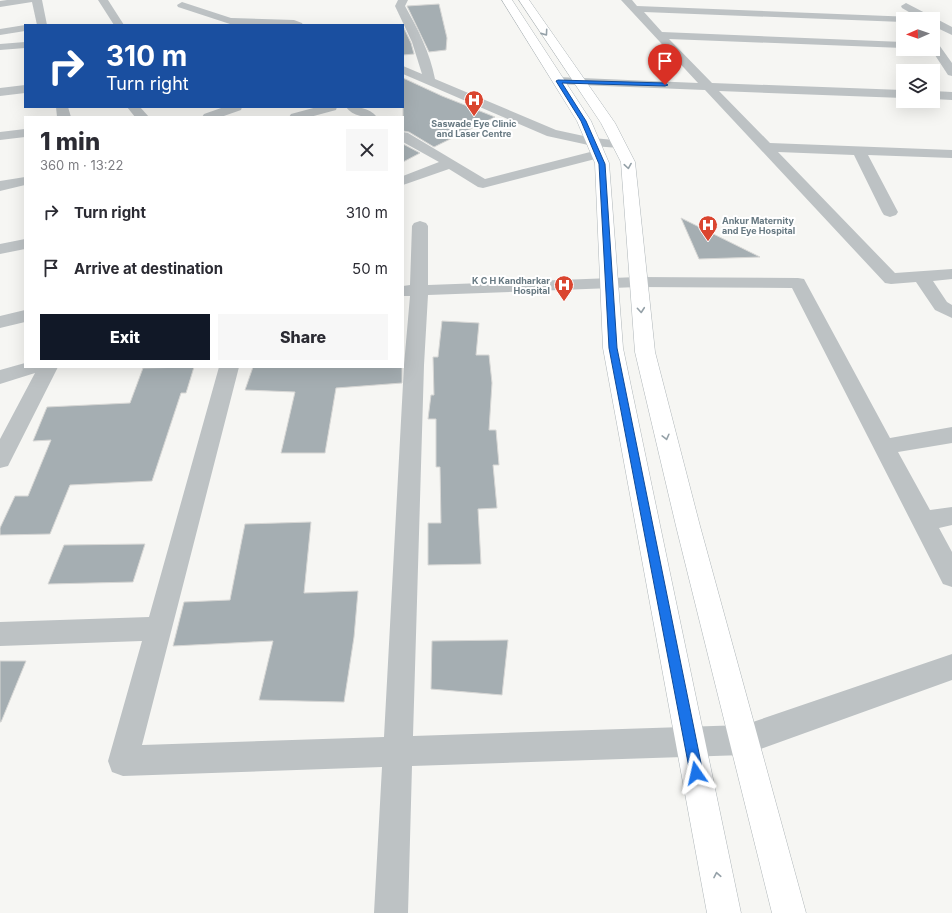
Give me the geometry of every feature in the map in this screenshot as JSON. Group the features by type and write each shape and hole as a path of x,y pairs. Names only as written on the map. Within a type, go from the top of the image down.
{"street":[{"path":"0,4 29,0"},
{"path":"37,0 42,24"},
{"path":"103,0 118,24"},
{"path":"403,0 400,6 407,26 426,62 428,80"},
{"path":"507,0 569,82 608,123 628,162 645,352 789,913"},
{"path":"524,0 569,82 602,164 613,348 724,913"},
{"path":"904,3 910,12"},
{"path":"904,3 918,12"},
{"path":"182,5 230,21 294,24"},
{"path":"631,5 753,14 896,19"},
{"path":"631,5 891,279 952,274"},
{"path":"753,14 760,39"},
{"path":"851,17 867,43"},
{"path":"221,24 230,21"},
{"path":"940,25 952,32"},
{"path":"0,32 24,28"},
{"path":"660,35 896,45"},
{"path":"0,47 24,45"},
{"path":"940,56 952,72"},
{"path":"404,70 552,133 596,148"},
{"path":"569,82 896,94"},
{"path":"0,92 24,89"},
{"path":"940,95 952,96"},
{"path":"134,108 141,116"},
{"path":"212,116 233,108"},
{"path":"300,116 328,108"},
{"path":"354,108 368,116"},
{"path":"0,136 24,133"},
{"path":"405,139 450,163 483,184 596,148 619,144"},
{"path":"765,146 952,154"},
{"path":"860,150 890,212"},
{"path":"404,181 450,163"},
{"path":"1,184 24,181"},
{"path":"391,913 398,752 411,290 420,226"},
{"path":"0,249 24,244"},
{"path":"921,276 941,306 952,312"},
{"path":"411,290 638,282 798,283 952,576"},
{"path":"0,322 24,316"},
{"path":"0,377 31,368"},
{"path":"0,460 47,368"},
{"path":"229,368 123,761 744,740 952,667"},
{"path":"884,447 952,435"},
{"path":"923,521 952,516"},
{"path":"0,634 158,629"}],"building":[{"path":"439,4 447,38 446,50 429,52 407,6"},
{"path":"404,28 411,43 414,54 404,55"},
{"path":"404,78 442,96 495,117 434,147 409,132 404,131"},
{"path":"404,145 420,153 404,161"},
{"path":"681,218 760,257 699,259"},
{"path":"442,321 479,323 476,355 489,355 492,383 489,430 496,430 499,465 493,465 497,508 478,509 481,564 428,565 428,523 441,523 440,467 436,467 436,419 428,419 431,395 434,395 433,357 438,357"},
{"path":"143,368 194,368 186,393 181,393 152,481 70,485 50,534 0,535 0,528 15,496 28,496 51,440 33,441 47,407 130,403"},
{"path":"253,368 402,368 402,383 336,388 325,453 281,453 295,392 245,390"},
{"path":"311,522 304,593 358,591 354,637 344,702 259,700 273,641 173,646 184,602 230,600 245,524"},
{"path":"145,544 133,582 48,584 64,545"},
{"path":"508,640 502,695 431,689 432,641"},
{"path":"0,661 26,661 1,722 0,722"}],"place":[{"name":"Saswade Eye Clinic and Laser Centre","path":"474,117"},
{"name":"Ankur Maternity and Eye Hospital","path":"708,242"},
{"name":"K C H Kandharkar Hospital","path":"564,302"}],"route":[{"path":"665,85 558,81 584,121 602,164 613,348 696,773"}]}
